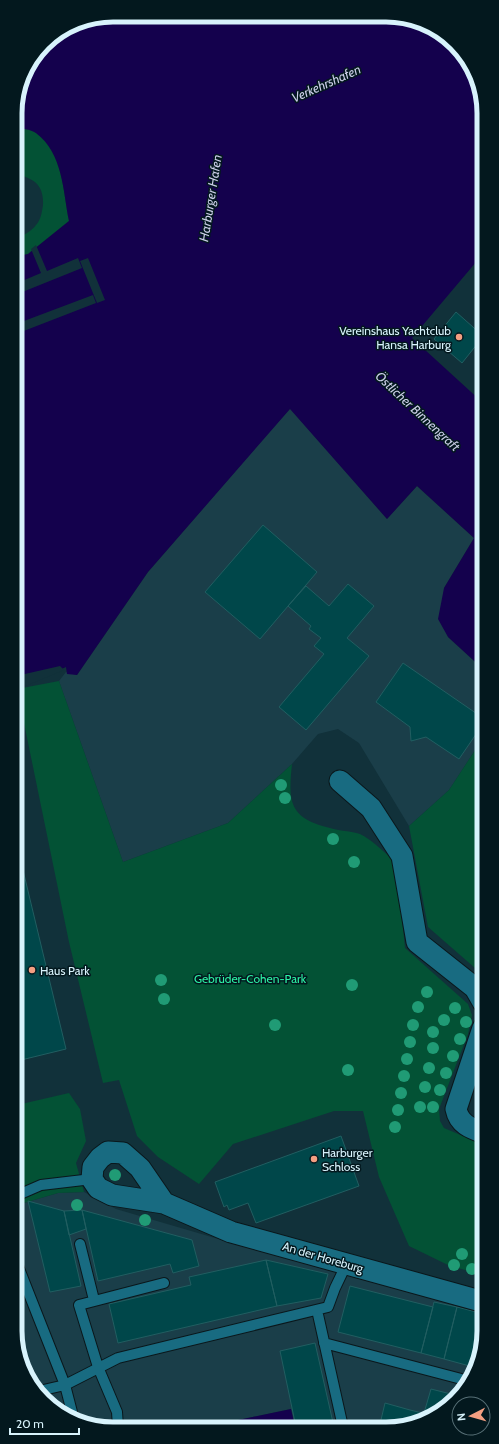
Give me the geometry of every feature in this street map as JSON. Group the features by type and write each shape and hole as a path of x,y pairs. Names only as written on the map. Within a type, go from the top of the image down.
{"street":[{"path":"340,781 371,808 402,856 418,942 475,988 477,992"},
{"path":"477,1046 456,1109 458,1118 468,1127 477,1130"},
{"path":"92,1179 93,1167 100,1158 108,1152 123,1153 140,1168 164,1204"},
{"name":"An der Horeburg","path":"92,1179 98,1188 112,1195 164,1204 231,1232 477,1300"}],"lane":[{"path":"22,1193 40,1185 92,1179"},
{"path":"80,1244 94,1300"},
{"path":"45,1390 65,1384 118,1358 328,1307 347,1263"},
{"path":"22,1276 65,1384 72,1413"},
{"path":"118,1422 117,1412 98,1367 79,1304 164,1283"},
{"path":"317,1310 342,1422"},
{"path":"324,1342 463,1379"}],"shaded area":[{"path":"290,408 387,519 417,486 474,538 444,588 448,637 477,664 477,747 449,790 409,826 359,743 338,729 318,734 292,764 228,823 123,862 59,681 66,672 77,675 148,572"},
{"path":"84,1192 116,1209 232,1243 347,1263 477,1300 477,1337 470,1366 454,1391 437,1407 415,1417 392,1422 294,1422 291,1409 229,1422 107,1422 84,1417 62,1407 49,1395 37,1382 27,1360 22,1331 22,1204 58,1193"}],"green space":[{"path":"22,128 36,133 45,141 52,151 57,162 63,185 69,221 28,254 22,255 22,235 38,223 43,205 40,187 28,178 22,176"},
{"name":"Gebrüder-Cohen-Park","path":"59,681 123,862 228,823 292,764 290,789 291,798 299,813 306,819 316,824 360,834 373,842 392,859 401,908 405,948 468,1004 472,1015 468,1034 439,1109 440,1121 444,1128 477,1142 477,1273 450,1266 409,1246 379,1177 363,1111 334,1111 233,1144 199,1184 158,1157 137,1136 119,1080 103,1083 69,942 22,713 22,688"},
{"path":"477,747 477,970 428,927 409,826 449,790"},
{"path":"69,1093 80,1109 86,1141 76,1163 84,1192 58,1193 22,1204 22,1104"}],"water":[{"path":"113,22 392,22 410,25 432,34 458,58 468,73 476,101 477,261 412,338 477,397 477,664 448,637 438,619 444,588 474,538 417,486 387,519 290,409 148,572 77,675 67,674 66,667 22,686 22,255 28,254 69,221 63,185 57,162 45,141 36,133 22,128 22,107 25,89 37,62 62,37 89,25"},
{"path":"291,1409 294,1422 229,1422"}],"pier":[{"path":"36,245 47,271 78,258 82,268 22,292 22,281 41,273 31,249"},
{"path":"88,258 105,300 97,303 80,261"},
{"path":"93,295 96,303 22,332 22,322"},
{"path":"60,666 64,670 22,688 22,675"}],"building":[{"name":"Vereinshaus Yachtclub Hansa Harburg","path":"456,312 477,331 477,344 462,363 434,339"},
{"path":"263,525 317,572 260,639 205,592"},
{"path":"348,584 374,606 347,638 369,656 306,730 279,707 324,654 314,646 321,638 309,629 311,626 288,606 306,586 329,606"},
{"path":"403,663 477,714 477,733 459,759 426,737 411,741 410,727 376,702"},
{"name":"Haus Park","path":"22,866 66,1049 22,1060"},
{"name":"Harburger Schloss","path":"341,1136 359,1186 256,1223 248,1203 229,1210 227,1205 224,1207 215,1182"},
{"path":"28,1201 64,1211 81,1286 50,1292"},
{"path":"82,1210 192,1240 199,1266 173,1273 170,1264 98,1281"},
{"path":"82,1210 86,1229 69,1235 64,1211"},
{"path":"266,1260 328,1274 321,1298 277,1306"},
{"path":"266,1260 277,1306 118,1343 109,1304 191,1285 189,1277"},
{"path":"350,1286 433,1307 421,1353 338,1332"},
{"path":"434,1302 457,1307 444,1359 421,1353"},
{"path":"457,1307 477,1312 477,1337 470,1366 444,1359"},
{"path":"315,1343 333,1422 295,1422 280,1351"},
{"path":"431,1389 451,1394 437,1407 425,1413"},
{"path":"385,1403 425,1414 404,1420 380,1422"}],"place":[{"name":"Vereinshaus Yachtclub Hansa Harburg","path":"459,337"},
{"name":"Haus Park","path":"32,970"},
{"name":"Harburger Schloss","path":"314,1159"}],"water label":[{"name":"Verkehrshafen","path":"326,83"},
{"name":"Harburger Hafen","path":"210,198"},
{"name":"Östlicher Binnengraft","path":"418,411"}]}
